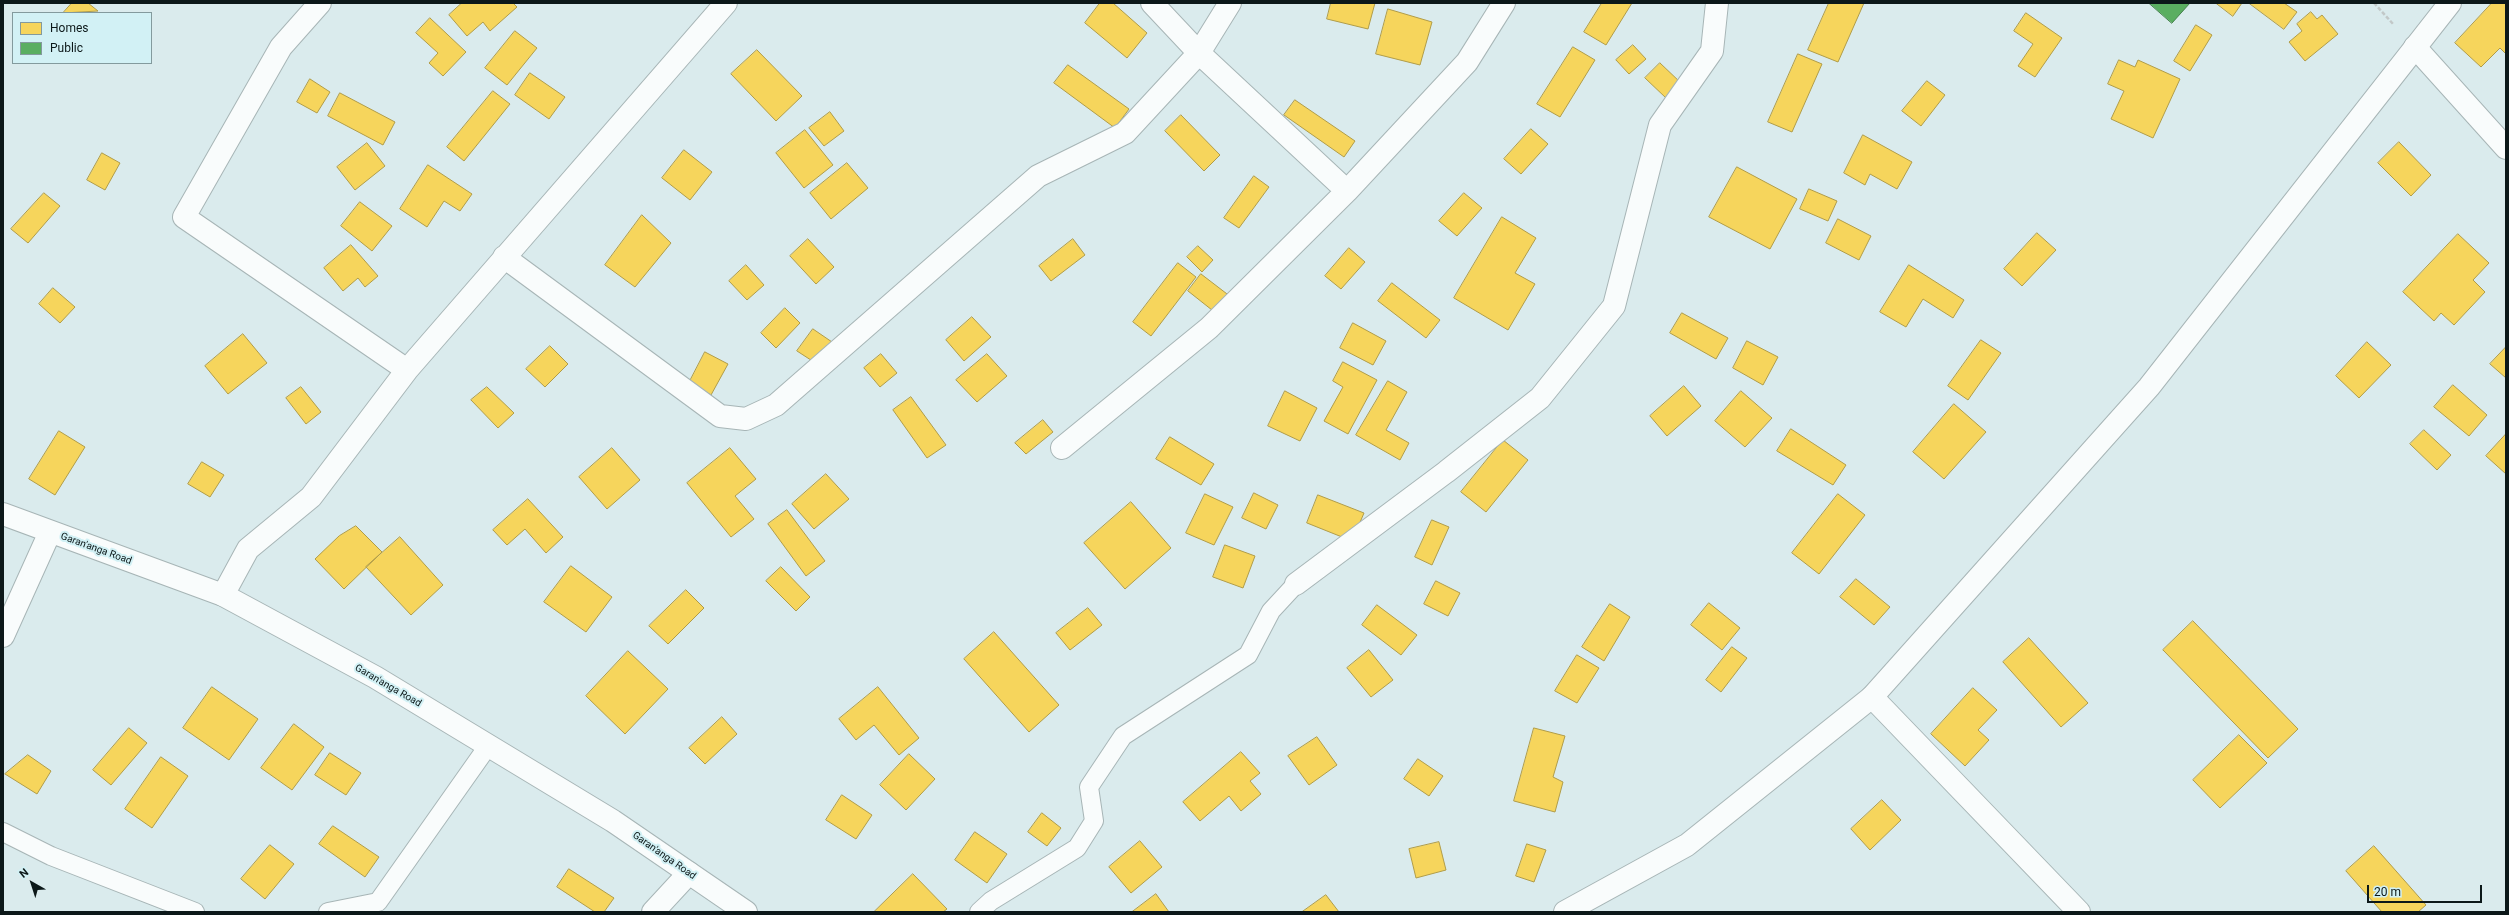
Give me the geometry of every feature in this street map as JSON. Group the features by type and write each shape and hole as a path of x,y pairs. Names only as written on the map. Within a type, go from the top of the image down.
{"street":[{"path":"320,3 281,47 184,217 407,370"},
{"path":"223,595 248,549 311,497 407,370 726,3"},
{"path":"1152,3 1199,53 1347,191"},
{"path":"504,257 720,416 746,419 776,405 1038,176 1125,133 1199,53 1230,3"},
{"path":"1062,448 1209,328 1347,191 1467,62 1504,3"},
{"path":"1296,584 1446,472 1540,398 1614,306 1660,124 1712,51 1717,3"},
{"path":"1565,912 1687,845 1872,697 2149,387 2450,3"},
{"path":"2414,47 2506,148"},
{"name":"Garan'anga Road","path":"3,514 223,595 375,677 613,821 746,912"},
{"path":"3,636 50,532"},
{"path":"1872,697 2079,912"},
{"path":"653,912 689,873"}],"lane":[{"path":"979,912 991,901 1077,848 1094,821 1088,787 1123,736 1248,655 1271,611 1296,584"},
{"path":"328,912 378,902 488,746"},
{"path":"3,832 51,856 195,912"}],"building: Homes":[{"path":"72,3 88,3 98,11 80,12 64,12"},
{"path":"462,3 513,3 517,7 490,31 483,22 467,36 449,15"},
{"path":"1100,3 1113,3 1147,33 1127,58 1085,23"},
{"path":"1331,3 1375,3 1368,29 1327,19"},
{"path":"1602,3 1632,3 1606,45 1584,32"},
{"path":"1829,3 1864,3 1838,62 1808,50"},
{"path":"2216,3 2242,3 2233,16"},
{"path":"2249,3 2284,3 2297,12 2284,29"},
{"path":"2492,3 2506,3 2506,54 2500,48 2481,67 2455,43"},
{"path":"1388,9 1432,22 1420,65 1376,54"},
{"path":"2311,12 2317,19 2322,15 2338,34 2305,61 2289,42 2302,31 2297,24"},
{"path":"2026,13 2062,38 2035,77 2018,66 2033,44 2014,31"},
{"path":"430,18 466,52 443,76 429,63 438,53 416,33"},
{"path":"2196,25 2212,35 2190,71 2174,61"},
{"path":"515,31 537,48 507,85 485,68"},
{"path":"1633,45 1646,59 1629,74 1616,60"},
{"path":"1573,47 1595,60 1560,117 1537,104"},
{"path":"757,50 802,96 776,121 731,74"},
{"path":"1798,54 1822,64 1792,132 1768,122"},
{"path":"2119,60 2135,67 2138,60 2180,79 2153,138 2111,119 2124,91 2108,84"},
{"path":"1660,63 1681,83 1666,98 1645,78"},
{"path":"1068,65 1129,109 1115,128 1054,83"},
{"path":"530,73 565,97 549,119 515,95"},
{"path":"310,79 330,92 317,113 297,102"},
{"path":"1927,81 1945,95 1921,126 1902,111"},
{"path":"493,91 510,104 464,161 447,147"},
{"path":"340,93 395,122 383,145 328,116"},
{"path":"1295,100 1355,141 1344,157 1284,115"},
{"path":"830,112 844,131 824,146 809,128"},
{"path":"1181,115 1220,155 1204,171 1165,131"},
{"path":"1531,129 1548,144 1521,174 1504,159"},
{"path":"805,130 833,165 804,188 776,153"},
{"path":"1863,135 1912,162 1897,189 1870,174 1865,185 1844,173"},
{"path":"2399,142 2431,175 2411,196 2378,163"},
{"path":"367,143 385,166 355,190 337,167"},
{"path":"684,150 712,172 690,200 662,178"},
{"path":"102,153 120,163 105,190 87,180"},
{"path":"847,163 868,188 831,219 810,193"},
{"path":"428,165 472,194 460,211 444,201 427,227 400,209"},
{"path":"1737,167 1797,199 1770,249 1709,217"},
{"path":"1254,176 1269,187 1239,228 1224,218"},
{"path":"1809,189 1837,201 1828,221 1800,209"},
{"path":"44,193 60,206 28,243 11,229"},
{"path":"1464,193 1482,208 1457,236 1439,221"},
{"path":"360,202 392,226 372,251 341,226"},
{"path":"642,215 671,243 635,287 605,265"},
{"path":"1502,217 1536,238 1515,273 1535,284 1508,330 1454,298"},
{"path":"1838,219 1871,236 1859,260 1826,243"},
{"path":"2037,233 2056,250 2022,286 2004,269"},
{"path":"2458,234 2489,263 2473,280 2485,292 2454,325 2441,313 2434,321 2403,292"},
{"path":"808,239 834,267 816,284 790,256"},
{"path":"1073,239 1085,255 1051,281 1039,266"},
{"path":"351,245 378,276 365,287 358,278 343,291 324,268"},
{"path":"1198,246 1213,260 1202,272 1187,257"},
{"path":"1349,248 1365,262 1341,289 1325,276"},
{"path":"1178,263 1196,277 1151,336 1133,322"},
{"path":"746,265 764,285 747,300 729,281"},
{"path":"1909,265 1964,300 1953,318 1923,299 1906,327 1880,312"},
{"path":"1201,274 1231,297 1217,314 1188,291"},
{"path":"1392,283 1440,320 1426,338 1378,301"},
{"path":"53,288 75,307 60,323 39,304"},
{"path":"785,308 800,323 776,348 761,333"},
{"path":"1682,313 1728,338 1716,359 1670,333"},
{"path":"972,317 991,337 964,361 946,340"},
{"path":"1353,323 1386,341 1373,365 1340,348"},
{"path":"813,329 832,342 817,364 797,351"},
{"path":"243,334 267,363 228,394 205,366"},
{"path":"1981,340 2001,353 1968,400 1948,386"},
{"path":"1747,341 1778,357 1763,385 1733,368"},
{"path":"2367,342 2391,365 2359,398 2336,376"},
{"path":"550,346 568,364 545,387 526,369"},
{"path":"2506,347 2506,378 2490,364"},
{"path":"705,352 728,364 711,395 689,383"},
{"path":"881,354 897,373 880,387 864,368"},
{"path":"987,354 1007,376 977,402 956,380"},
{"path":"1343,362 1377,380 1348,434 1324,421 1343,387 1333,381"},
{"path":"1388,381 1407,392 1386,430 1409,443 1400,460 1356,435"},
{"path":"2453,385 2487,415 2469,436 2434,407"},
{"path":"1684,386 1701,406 1667,436 1650,416"},
{"path":"301,387 321,412 306,424 286,398"},
{"path":"487,387 514,413 498,428 471,400"},
{"path":"1285,391 1317,408 1300,441 1268,426"},
{"path":"1741,391 1772,418 1745,447 1715,421"},
{"path":"911,397 946,445 927,458 893,410"},
{"path":"1954,404 1986,432 1944,479 1913,452"},
{"path":"1043,420 1053,432 1026,454 1015,443"},
{"path":"1791,429 1846,465 1833,485 1777,451"},
{"path":"2424,430 2451,455 2437,470 2410,444"},
{"path":"59,431 85,447 55,495 29,479"},
{"path":"2506,434 2506,474 2486,456"},
{"path":"1170,437 1214,464 1201,485 1156,459"},
{"path":"1503,440 1528,460 1486,512 1461,492"},
{"path":"612,448 640,480 607,509 579,477"},
{"path":"730,448 756,479 735,496 754,519 731,537 687,483"},
{"path":"202,462 224,475 210,497 188,484"},
{"path":"826,474 849,499 814,529 792,504"},
{"path":"1254,493 1278,505 1266,529 1242,518"},
{"path":"1205,494 1233,507 1214,545 1186,533"},
{"path":"1838,494 1865,515 1819,574 1792,553"},
{"path":"1318,495 1364,513 1352,541 1307,523"},
{"path":"528,499 563,537 546,553 525,529 507,545 493,530"},
{"path":"1131,502 1171,548 1125,589 1084,543"},
{"path":"787,510 825,561 806,576 768,524"},
{"path":"1432,520 1449,527 1432,565 1415,557"},
{"path":"356,526 382,552 344,589 315,559 339,536"},
{"path":"400,537 443,585 411,615 366,567"},
{"path":"1225,545 1255,556 1243,588 1213,577"},
{"path":"571,566 612,597 586,632 544,602"},
{"path":"781,567 810,597 796,611 766,581"},
{"path":"1856,579 1890,607 1874,625 1840,597"},
{"path":"1436,581 1460,593 1448,616 1424,604"},
{"path":"686,590 704,608 668,644 649,626"},
{"path":"1709,603 1740,628 1722,650 1691,625"},
{"path":"1610,604 1630,617 1604,661 1582,647"},
{"path":"1377,605 1417,635 1401,655 1362,625"},
{"path":"1088,608 1102,625 1070,650 1056,633"},
{"path":"2193,621 2298,729 2268,758 2163,650"},
{"path":"994,632 1059,705 1029,732 964,659"},
{"path":"2029,638 2088,703 2061,727 2003,662"},
{"path":"1732,647 1747,658 1721,692 1706,680"},
{"path":"1369,650 1393,680 1371,697 1347,668"},
{"path":"628,651 668,689 625,734 586,696"},
{"path":"1577,655 1599,668 1577,703 1555,691"},
{"path":"212,687 258,719 229,760 183,728"},
{"path":"878,687 919,738 899,755 874,725 856,740 839,719"},
{"path":"1973,688 1997,710 1978,730 1989,740 1965,766 1931,734"},
{"path":"722,717 737,734 705,764 689,748"},
{"path":"294,724 324,747 292,790 261,768"},
{"path":"129,728 147,743 111,785 93,770"},
{"path":"1534,728 1565,736 1553,777 1563,782 1555,812 1514,801"},
{"path":"2239,735 2267,763 2220,808 2193,780"},
{"path":"1317,737 1337,765 1309,785 1288,756"},
{"path":"1241,752 1260,773 1250,781 1261,794 1241,811 1229,796 1200,821 1183,802"},
{"path":"330,753 361,773 346,795 315,775"},
{"path":"909,754 935,779 906,810 880,785"},
{"path":"28,755 51,771 37,794 5,774"},
{"path":"161,757 188,776 152,828 125,809"},
{"path":"1418,759 1443,776 1429,796 1404,779"},
{"path":"842,795 872,815 856,839 826,820"},
{"path":"1882,800 1901,820 1870,850 1851,829"},
{"path":"1042,813 1061,828 1047,846 1028,832"},
{"path":"333,826 379,857 365,877 319,844"},
{"path":"975,832 1007,854 987,883 955,860"},
{"path":"1140,841 1162,867 1131,893 1109,867"},
{"path":"1439,842 1446,870 1416,878 1409,849"},
{"path":"1527,844 1546,850 1534,882 1516,876"},
{"path":"270,845 294,864 265,899 241,879"},
{"path":"2374,846 2426,905 2418,912 2382,912 2346,871"},
{"path":"569,869 614,898 604,912 595,912 557,887"},
{"path":"913,874 947,909 943,912 874,912"},
{"path":"1156,894 1169,912 1132,912"},
{"path":"1326,895 1339,912 1302,912"}],"building: Public":[{"path":"2149,3 2190,3 2172,23"}]}
